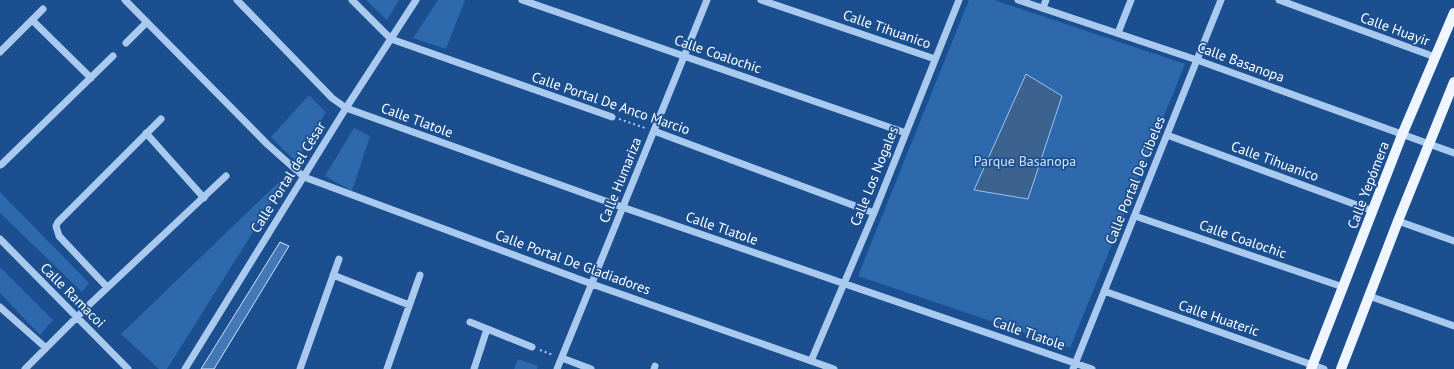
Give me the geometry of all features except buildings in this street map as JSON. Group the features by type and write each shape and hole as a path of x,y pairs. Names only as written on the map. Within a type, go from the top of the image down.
{"main road":[{"name":"Calle Yepómera","path":"1311,367 1402,135 1454,13"},
{"path":"1341,369 1454,82"}],"street":[{"path":"125,0 267,144 304,177"},
{"name":"Calle Tlatole","path":"237,0 332,98 346,108 1074,366 1092,369"},
{"name":"Calle Portal De Anco Marcio","path":"352,0 391,39 612,117"},
{"name":"Calle Portal del César","path":"185,369 346,108 416,0"},
{"name":"Calle Coalochic","path":"522,0 906,133"},
{"name":"Calle Humariza","path":"557,369 707,0"},
{"name":"Calle Tihuanico","path":"762,0 936,59"},
{"name":"Calle Los Nogales","path":"811,361 874,213 959,0"},
{"name":"Calle Basanopa","path":"1018,0 1197,60 1454,153"},
{"path":"1043,8 1046,0"},
{"path":"1118,33 1131,0"},
{"name":"Calle Portal De Cibeles","path":"1074,366 1221,0"},
{"name":"Calle Huayir","path":"1279,0 1435,57"},
{"path":"0,52 43,9"},
{"path":"32,20 91,78"},
{"path":"126,43 147,22"},
{"path":"1,164 113,56"},
{"path":"107,287 59,236 56,226 58,222 161,119"},
{"name":"Calle Portal De Anco Marcio","path":"654,131 874,213"},
{"path":"146,133 204,198"},
{"name":"Calle Tihuanico","path":"1167,135 1373,211"},
{"path":"25,369 107,287 226,176"},
{"name":"Calle Portal De Gladiadores","path":"304,177 592,284 834,369"},
{"name":"Calle Coalochic","path":"1135,216 1343,287"},
{"path":"1398,221 1454,241"},
{"name":"Calle Ramacoi","path":"0,238 128,369"},
{"path":"300,369 339,259"},
{"path":"333,275 410,305"},
{"path":"387,369 420,275"},
{"name":"Calle Huateric","path":"1104,292 1311,367 1324,369"},
{"path":"1370,296 1454,326"},
{"path":"0,307 46,348"},
{"path":"470,322 532,346"},
{"path":"474,369 488,329"},
{"path":"562,358 591,369"}],"path":[{"name":"Calle Portal De Anco Marcio","path":"612,117 654,131"},
{"path":"532,346 562,358"}],"green space":[{"path":"366,0 399,0 387,20"},
{"path":"438,0 465,0 446,49 413,38"},
{"name":"Parque Basanopa","path":"969,0 994,0 1185,64 1070,348 858,276"},
{"path":"309,95 326,112 296,162 271,137"},
{"path":"354,128 370,136 352,191 325,176"},
{"path":"284,177 282,186 167,369 159,369 121,334"},
{"path":"0,192 89,283 82,292 0,213"},
{"path":"0,267 53,320 40,335 0,293"},
{"path":"518,359 538,366 537,369 514,369"}],"shaded area":[{"path":"1026,74 1062,96 1028,199 974,190"}]}
